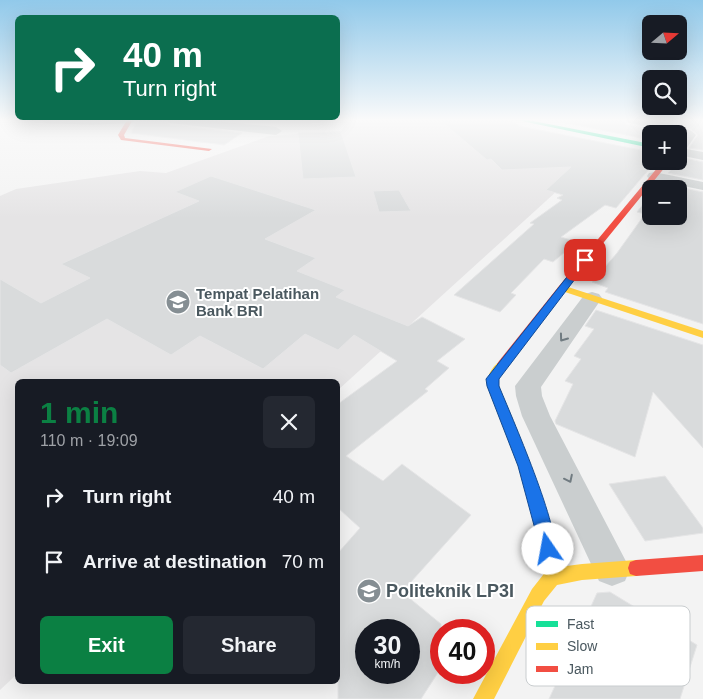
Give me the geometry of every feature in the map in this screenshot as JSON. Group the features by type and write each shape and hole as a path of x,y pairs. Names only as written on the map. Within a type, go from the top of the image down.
{"street":[{"path":"689,153 703,156"},
{"path":"552,577 546,535 528,475 493,386 492,379 562,288 659,170"},
{"path":"654,176 703,186"},
{"path":"562,288 703,335"},
{"path":"592,298 528,386 527,391 536,416 612,570"},
{"path":"532,606 552,577 703,563"},
{"path":"483,699 526,618"}],"shaded area":[{"path":"223,153 599,153 340,388 340,379 15,379 15,676 0,690 0,196 16,189 140,171 166,173"}],"building":[{"path":"300,153 348,153 356,177 303,179"},
{"path":"478,153 642,153 642,170 648,170 616,208 605,205 561,237 577,242 553,262 544,259 511,293 516,295 500,312 454,295 534,224 530,223 562,200 557,198 563,195 546,190 571,167 502,170 491,159 487,160"},
{"path":"687,159 703,162 703,180 668,173 671,170 687,170"},
{"path":"211,176 316,210 265,239 316,258 297,271 345,290 336,297 408,326 422,317 465,339 437,361 449,368 425,389 428,391 346,456 383,481 402,464 471,515 402,592 435,619 430,619 431,684 421,699 338,699 338,684 340,684 340,551 360,528 340,510 340,403 397,361 354,335 338,350 305,334 263,369 200,336 171,355 107,319 11,373 0,365 0,279 41,303 90,278 61,264 199,201 175,192"},
{"path":"687,189 703,192 703,324 605,292 608,288 592,282 617,253 642,218 642,225 687,225"},
{"path":"399,190 411,211 379,212 373,191"},
{"path":"642,206 642,213 637,212"},
{"path":"596,310 703,345 703,448 653,392 635,457 556,424 555,421 573,384 565,381 581,359 574,356 594,329 585,326"},
{"path":"665,476 703,528 703,533 645,541 609,484"},
{"path":"610,592 633,606 591,606 597,593"},
{"path":"690,641 697,645 690,667"},
{"path":"555,686 684,686 680,699 549,699"}],"traffic: slow":[{"path":"562,288 703,335"},
{"path":"503,364 492,379 493,386 525,466 546,535 552,577"},
{"path":"532,606 552,577 582,572 636,568"},
{"path":"483,699 526,618"}],"traffic: jam":[{"path":"503,364 562,288 660,170"},
{"path":"636,568 703,563"}],"place":[{"name":"Tempat Pelatihan Bank BRI","path":"178,302"},
{"name":"Politeknik LP3I","path":"369,591"}],"route":[{"path":"548,549 546,535 525,466 493,386 492,379 585,260"}]}
